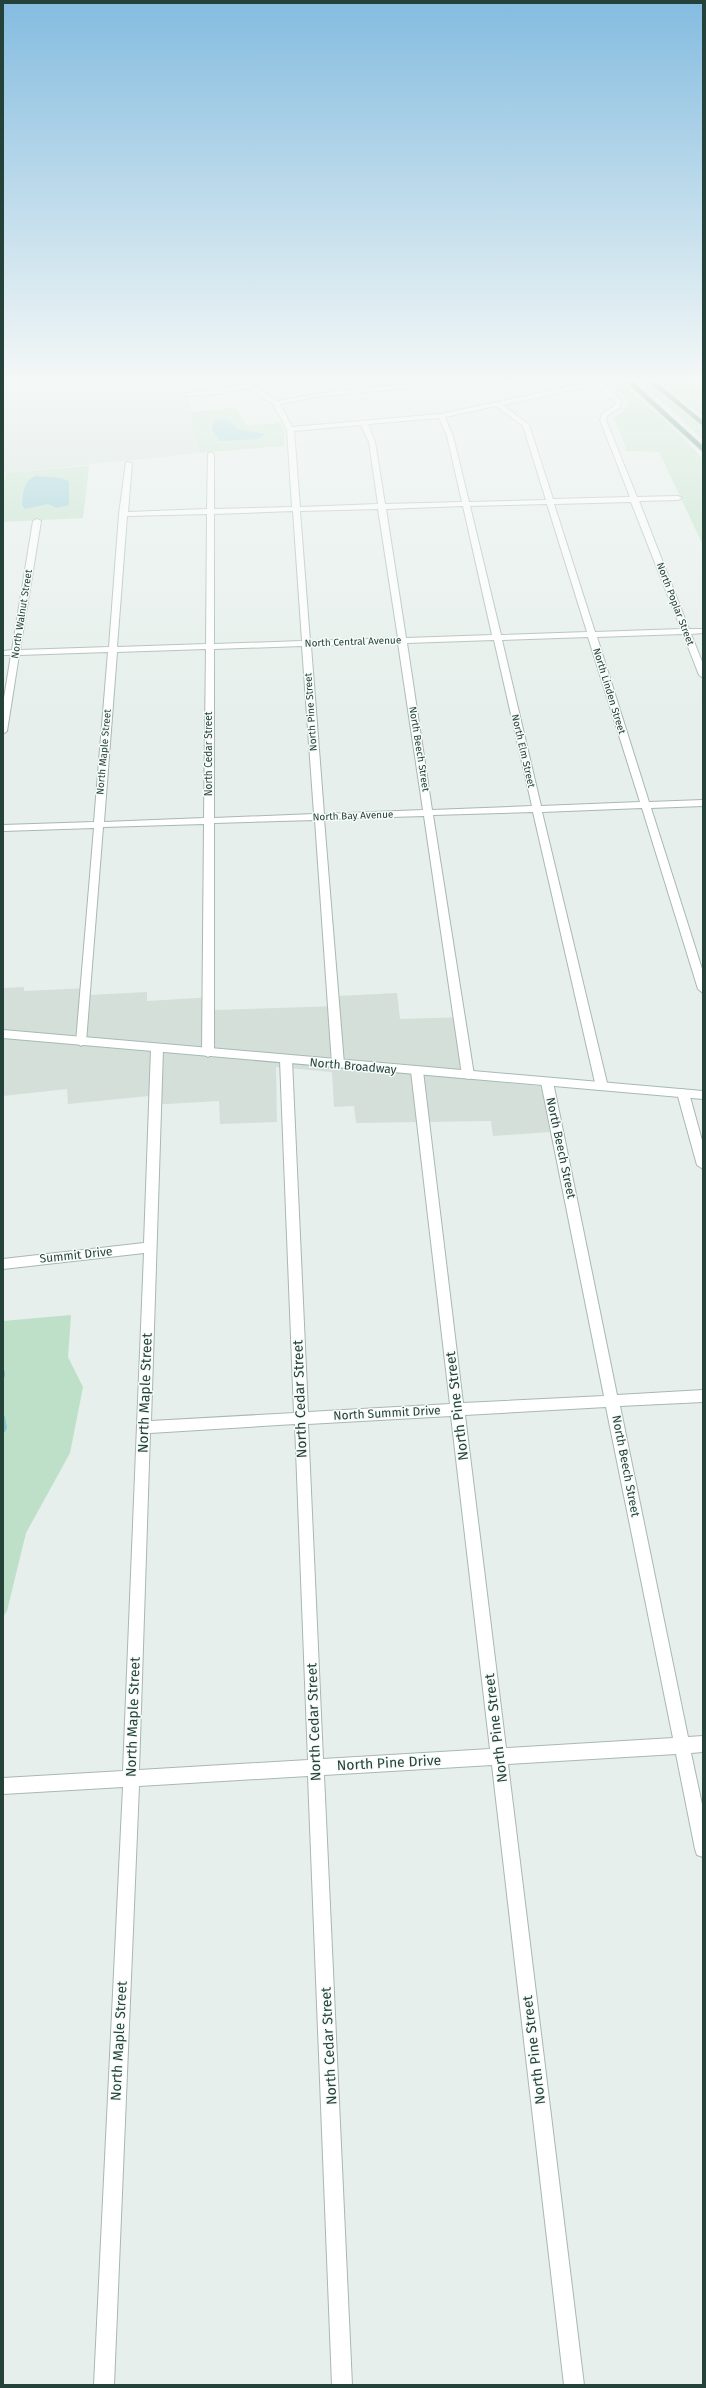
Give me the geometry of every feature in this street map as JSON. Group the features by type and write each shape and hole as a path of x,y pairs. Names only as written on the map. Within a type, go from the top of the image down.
{"street":[{"name":"North Maple Street","path":"81,1042 125,493"},
{"name":"North Cedar Street","path":"208,1053 211,493"},
{"name":"North Pine Street","path":"295,493 338,1064"},
{"name":"North Beech Street","path":"379,493 468,1075"},
{"name":"North Elm Street","path":"464,493 602,1087"},
{"name":"North Linden Street","path":"547,493 703,989"},
{"name":"North Poplar Street","path":"632,493 703,675"},
{"path":"123,514 678,498"},
{"name":"North Walnut Street","path":"3,731 37,521"},
{"name":"North Central Avenue","path":"3,653 703,631"},
{"name":"North Bay Avenue","path":"3,828 703,803"},
{"name":"North Broadway","path":"3,1034 157,1049 703,1095"},
{"name":"North Maple Street","path":"104,2385 131,1778 157,1049"},
{"name":"North Cedar Street","path":"286,1060 342,2385"},
{"name":"North Pine Street","path":"417,1071 574,2385"},
{"name":"North Beech Street","path":"547,1082 703,1849"},
{"path":"683,1093 703,1165"},
{"name":"Summit Drive","path":"3,1264 150,1247"},
{"name":"North Summit Drive","path":"144,1427 301,1417 703,1396"},
{"name":"North Pine Drive","path":"3,1786 703,1744"}],"shaded area":[{"path":"24,987 24,991 89,988 89,995 147,992 147,1001 214,997 214,1010 337,1006 337,996 397,993 400,1019 466,1017 475,1080 541,1086 550,1132 493,1136 491,1121 356,1123 354,1106 334,1107 332,1072 276,1067 277,1122 220,1124 219,1101 149,1105 149,1096 68,1104 67,1089 3,1096 3,988"}],"green space":[{"path":"3,493 86,493 83,518 3,522"},
{"path":"679,493 703,493 703,545"},
{"path":"71,1315 68,1357 83,1387 70,1453 26,1533 7,1611 3,1617 3,1321"}],"water":[{"path":"23,493 69,493 69,505 57,508 48,504 25,509 22,505"}],"waterway":[{"path":"3,1417 5,1428 3,1431"}]}
